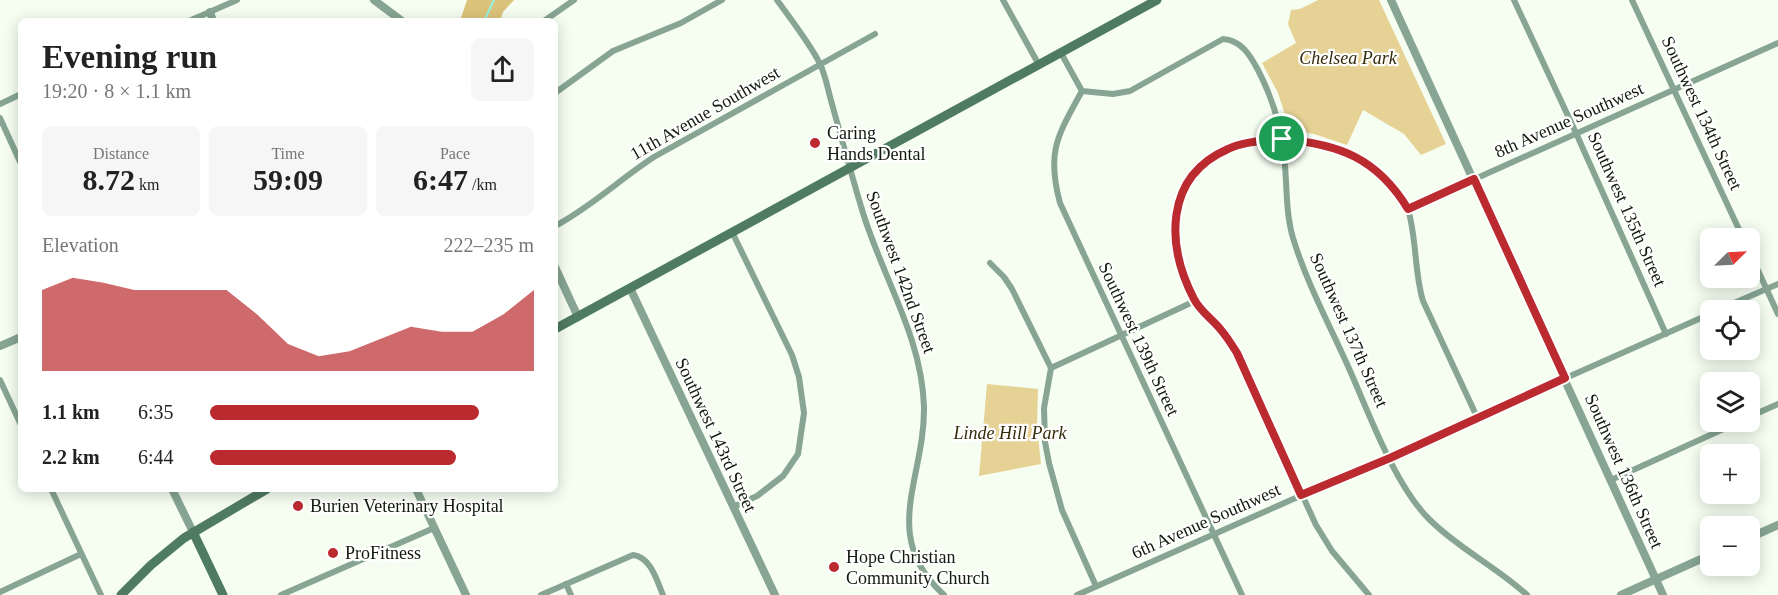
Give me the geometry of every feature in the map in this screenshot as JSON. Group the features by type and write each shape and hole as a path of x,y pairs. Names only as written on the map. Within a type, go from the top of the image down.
{"main road":[{"path":"558,327 1157,0"},
{"path":"121,595 175,544 262,492"},
{"path":"193,532 223,595"}],"street":[{"path":"196,18 237,0"},
{"path":"374,0 398,18"},
{"path":"548,18 574,0"},
{"path":"558,91 613,51 681,23 722,0"},
{"name":"Southwest 142nd Street","path":"777,0 820,64 849,168 879,259 914,343 923,393 923,422 909,513 909,538 924,574 944,595"},
{"path":"1003,0 1039,65"},
{"name":"Southwest 136th Street","path":"1391,0 1664,595"},
{"name":"Southwest 135th Street","path":"1514,0 1666,334"},
{"name":"Southwest 134th Street","path":"1632,0 1738,228"},
{"path":"210,12 212,18"},
{"name":"11th Avenue Southwest","path":"558,224 585,208 654,157 875,34"},
{"name":"Southwest 137th Street","path":"1082,91 1113,94 1130,91 1223,39 1237,42 1254,63 1274,104 1282,139 1287,207 1298,256 1390,458 1408,491 1430,520 1527,595"},
{"name":"8th Avenue Southwest","path":"1408,209 1674,89 1778,45"},
{"path":"1060,53 1082,91"},
{"name":"Southwest 139th Street","path":"1082,91 1059,134 1053,167 1060,203 1242,595"},
{"path":"0,104 18,95"},
{"path":"0,118 18,157"},
{"path":"1369,595 1332,551 1301,495 1237,353 1223,331 1195,301 1181,266 1174,231 1179,200 1186,186 1203,165 1228,149 1255,141 1282,139 1313,142 1341,149 1385,178 1408,209 1413,228 1418,284 1477,417"},
{"path":"732,232 792,355 799,377 804,413 798,454 783,476 757,496 733,507"},
{"path":"990,264 1012,289 1051,368 1044,408 1045,442 1049,463 1062,510 1096,586"},
{"path":"558,274 578,317"},
{"path":"1760,276 1778,314"},
{"path":"1741,300 1778,284"},
{"name":"Southwest 143rd Street","path":"630,288 776,595"},
{"path":"1051,368 1195,301"},
{"name":"6th Avenue Southwest","path":"1077,595 1700,319"},
{"path":"0,346 18,338"},
{"path":"0,380 18,418"},
{"path":"1760,412 1778,404"},
{"path":"1611,480 1717,432"},
{"path":"52,492 101,595"},
{"path":"173,492 193,532"},
{"path":"417,492 466,595"},
{"path":"1760,533 1778,525"},
{"path":"281,595 434,528"},
{"path":"0,592 81,554"},
{"path":"541,595 636,556 648,564 663,595"},
{"path":"1621,595 1700,559"},
{"path":"566,584 571,595"}],"green space":[{"name":"Chelsea Park","path":"1318,0 1379,0 1446,144 1421,155 1404,134 1363,110 1347,145 1314,134 1290,130 1278,93 1262,63 1296,43 1288,24 1291,10 1300,9"},
{"name":"Linde Hill Park","path":"987,384 1038,389 1037,427 1041,464 979,476"}],"shaded area":[{"path":"467,0 514,0 503,12 501,18 461,18"}],"waterway":[{"path":"485,18 494,0"}],"place":[{"name":"Caring Hands Dental","path":"815,143"},
{"name":"Burien Veterinary Hospital","path":"298,506"},
{"name":"ProFitness","path":"333,553"},
{"name":"Hope Christian Community Church","path":"834,567"}],"route":[{"path":"1282,139 1313,142 1341,149 1385,178 1408,209 1474,179 1565,378 1390,458 1301,495 1237,353 1223,331 1195,301 1181,266 1174,231 1179,200 1194,174 1203,165 1216,155 1240,144 1282,139"}]}
